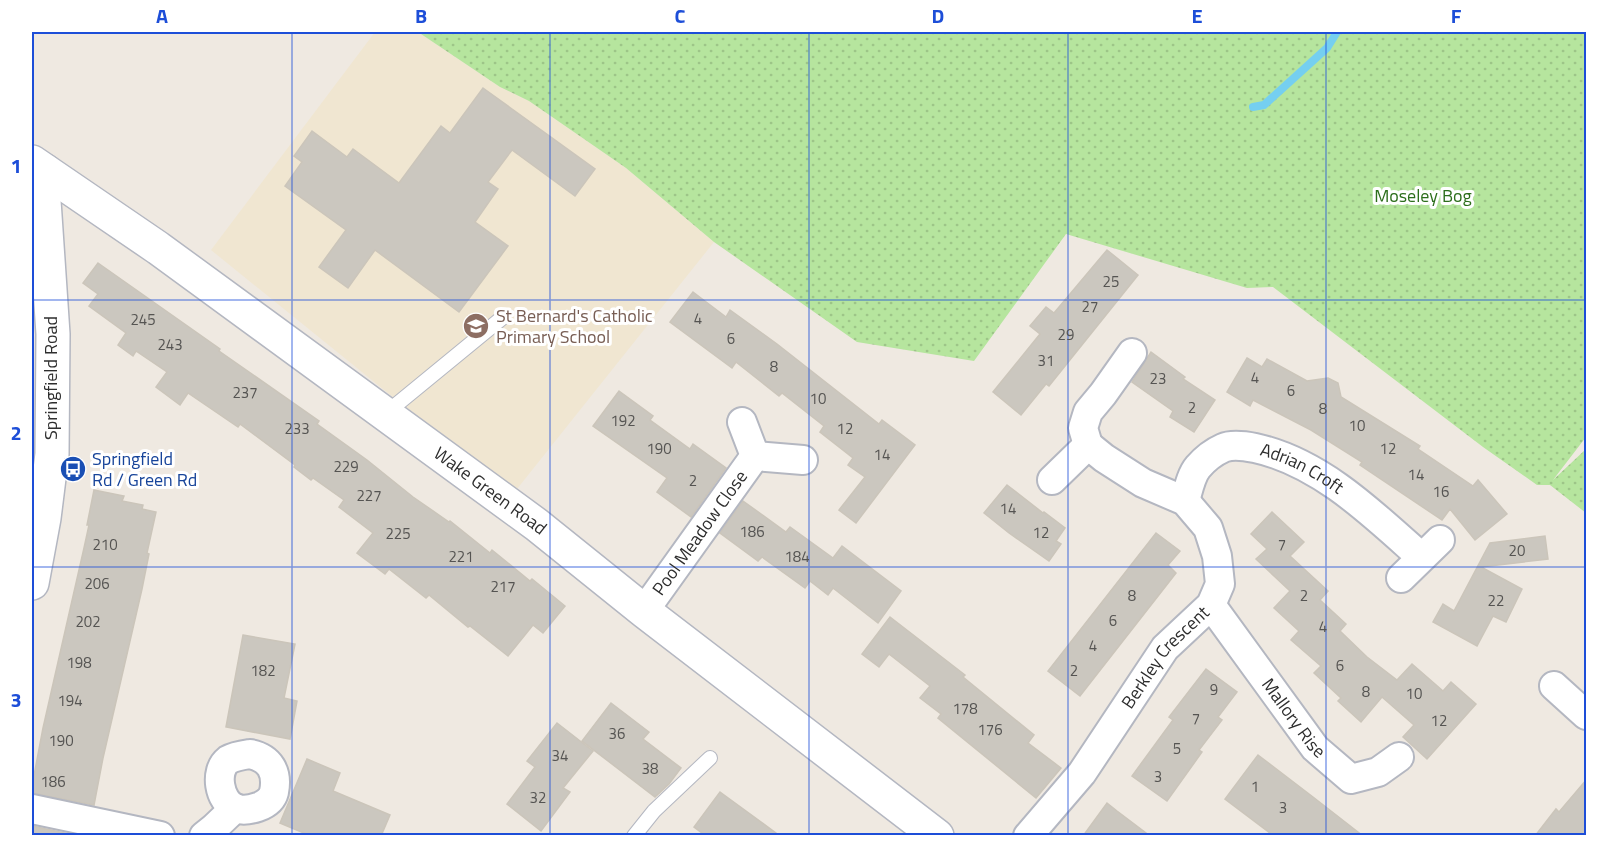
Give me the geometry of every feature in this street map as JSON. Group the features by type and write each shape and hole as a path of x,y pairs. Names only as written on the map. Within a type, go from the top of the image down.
{"street":[{"name":"Wake Green Road","path":"38,166 158,248 537,525 644,611 937,836"},
{"name":"Springfield Road","path":"32,583 44,518 52,454 52,334 43,186 38,166"},
{"path":"1052,480 1089,445 1083,428 1088,412 1132,353"},
{"name":"Pool Meadow Close","path":"742,422 755,456"},
{"name":"Berkley Crescent","path":"1028,836 1082,773 1166,648 1212,605 1220,584 1217,556 1208,528 1185,501 1143,483 1104,458 1089,445"},
{"name":"Adrian Croft","path":"1185,501 1196,469 1224,447 1244,446 1272,452 1318,473 1377,517 1431,548 1401,578"},
{"name":"Pool Meadow Close","path":"644,611 755,456"},
{"name":"Pool Meadow Close","path":"755,456 803,460"},
{"name":"Mallory Rise","path":"1212,605 1315,748 1352,780 1378,772 1399,757"},
{"path":"1554,686 1587,715"},
{"path":"204,836 235,808"},
{"path":"32,809 160,836"}],"lane":[{"path":"385,414 502,318"},
{"path":"634,836 654,811 710,758"}],"shaded area":[{"name":"St Bernard's Catholic Primary School","path":"375,32 418,32 500,87 529,101 626,168 714,242 517,489 399,402 211,250"}],"green space":[{"name":"Moseley Bog","path":"418,32 1586,32 1586,437 1553,480 1586,449 1586,513 1550,485 1537,485 1483,447 1273,287 1247,288 1066,234 974,361 857,342 714,242 626,168 529,101 500,87"}],"building":[{"path":"483,88 595,169 575,196 512,150 488,182 498,189 475,222 508,246 459,312 375,250 348,288 319,267 346,230 285,186 302,162 294,156 312,131 347,157 353,149 399,183 441,126 450,133"},
{"path":"1107,250 1138,275 1049,386 1046,384 1021,415 993,392 1040,334 1030,326 1046,307 1054,313"},
{"path":"98,263 319,421 317,424 413,497 450,521 490,553 492,550 565,606 543,633 533,625 508,656 429,595 426,598 389,569 385,574 357,553 373,533 339,507 344,500 313,478 311,480 294,467 295,465 240,424 238,427 188,393 180,405 156,387 167,372 136,351 133,356 118,345 126,333 89,306 98,294 83,283"},
{"path":"693,292 726,317 730,310 879,424 882,420 915,445 856,523 839,510 865,477 848,465 853,458 820,432 824,426 782,393 779,396 736,362 732,368 670,322"},
{"path":"1151,352 1185,377 1183,379 1215,400 1194,432 1170,417 1173,411 1132,382"},
{"path":"1247,358 1262,367 1267,359 1307,381 1328,378 1338,383 1341,397 1420,446 1418,449 1473,486 1478,480 1507,514 1475,540 1450,509 1442,520 1360,465 1362,462 1311,430 1253,400 1250,406 1227,392"},
{"path":"619,391 653,416 650,420 690,449 693,444 726,468 691,517 657,492 667,478 593,426"},
{"path":"1007,485 1065,528 1056,541 1061,544 1049,561 984,513"},
{"path":"94,490 124,496 122,501 143,505 142,509 156,512 142,589 94,805 32,793 32,786 89,525 87,525"},
{"path":"743,501 786,532 790,527 833,558 842,546 901,591 878,623 833,588 828,595 810,581 805,588 762,557 758,561 720,533"},
{"path":"1272,512 1304,542 1290,556 1328,591 1320,600 1346,624 1340,631 1367,657 1397,680 1412,664 1443,691 1451,682 1476,704 1427,759 1403,737 1414,725 1382,697 1361,722 1338,701 1341,698 1314,673 1321,666 1291,640 1299,631 1274,608 1290,591 1256,559 1267,549 1251,534"},
{"path":"1156,533 1180,551 1168,565 1176,573 1080,696 1048,671"},
{"path":"1545,536 1548,559 1481,567 1522,589 1506,622 1493,616 1477,646 1433,622 1443,604 1454,611 1490,543"},
{"path":"890,617 965,675 963,677 1034,735 1028,743 1061,768 1036,798 938,718 941,714 920,698 930,686 889,654 879,667 862,654"},
{"path":"243,635 295,644 284,698 297,701 290,739 226,727"},
{"path":"1206,669 1237,692 1218,717 1222,720 1199,750 1202,752 1167,801 1132,776 1173,720 1169,717"},
{"path":"611,703 649,732 643,739 681,768 655,797 582,741"},
{"path":"557,723 593,751 563,788 570,792 541,831 507,804 535,767 527,761"},
{"path":"1258,755 1363,836 1274,836 1225,799"},
{"path":"307,759 340,773 333,791 390,815 381,836 311,836 280,823"},
{"path":"1587,779 1587,836 1535,836 1556,809 1559,812"},
{"path":"720,792 780,836 706,836 694,827"},
{"path":"1107,803 1117,811 1150,836 1083,836"},
{"path":"32,826 78,836 32,836"}],"waterway":[{"path":"1253,107 1264,105 1327,48 1337,32"}],"place":[{"name":"St Bernard's Catholic Primary School","path":"476,326"},
{"name":"Springfield Rd / Green Rd","path":"73,469"}]}
